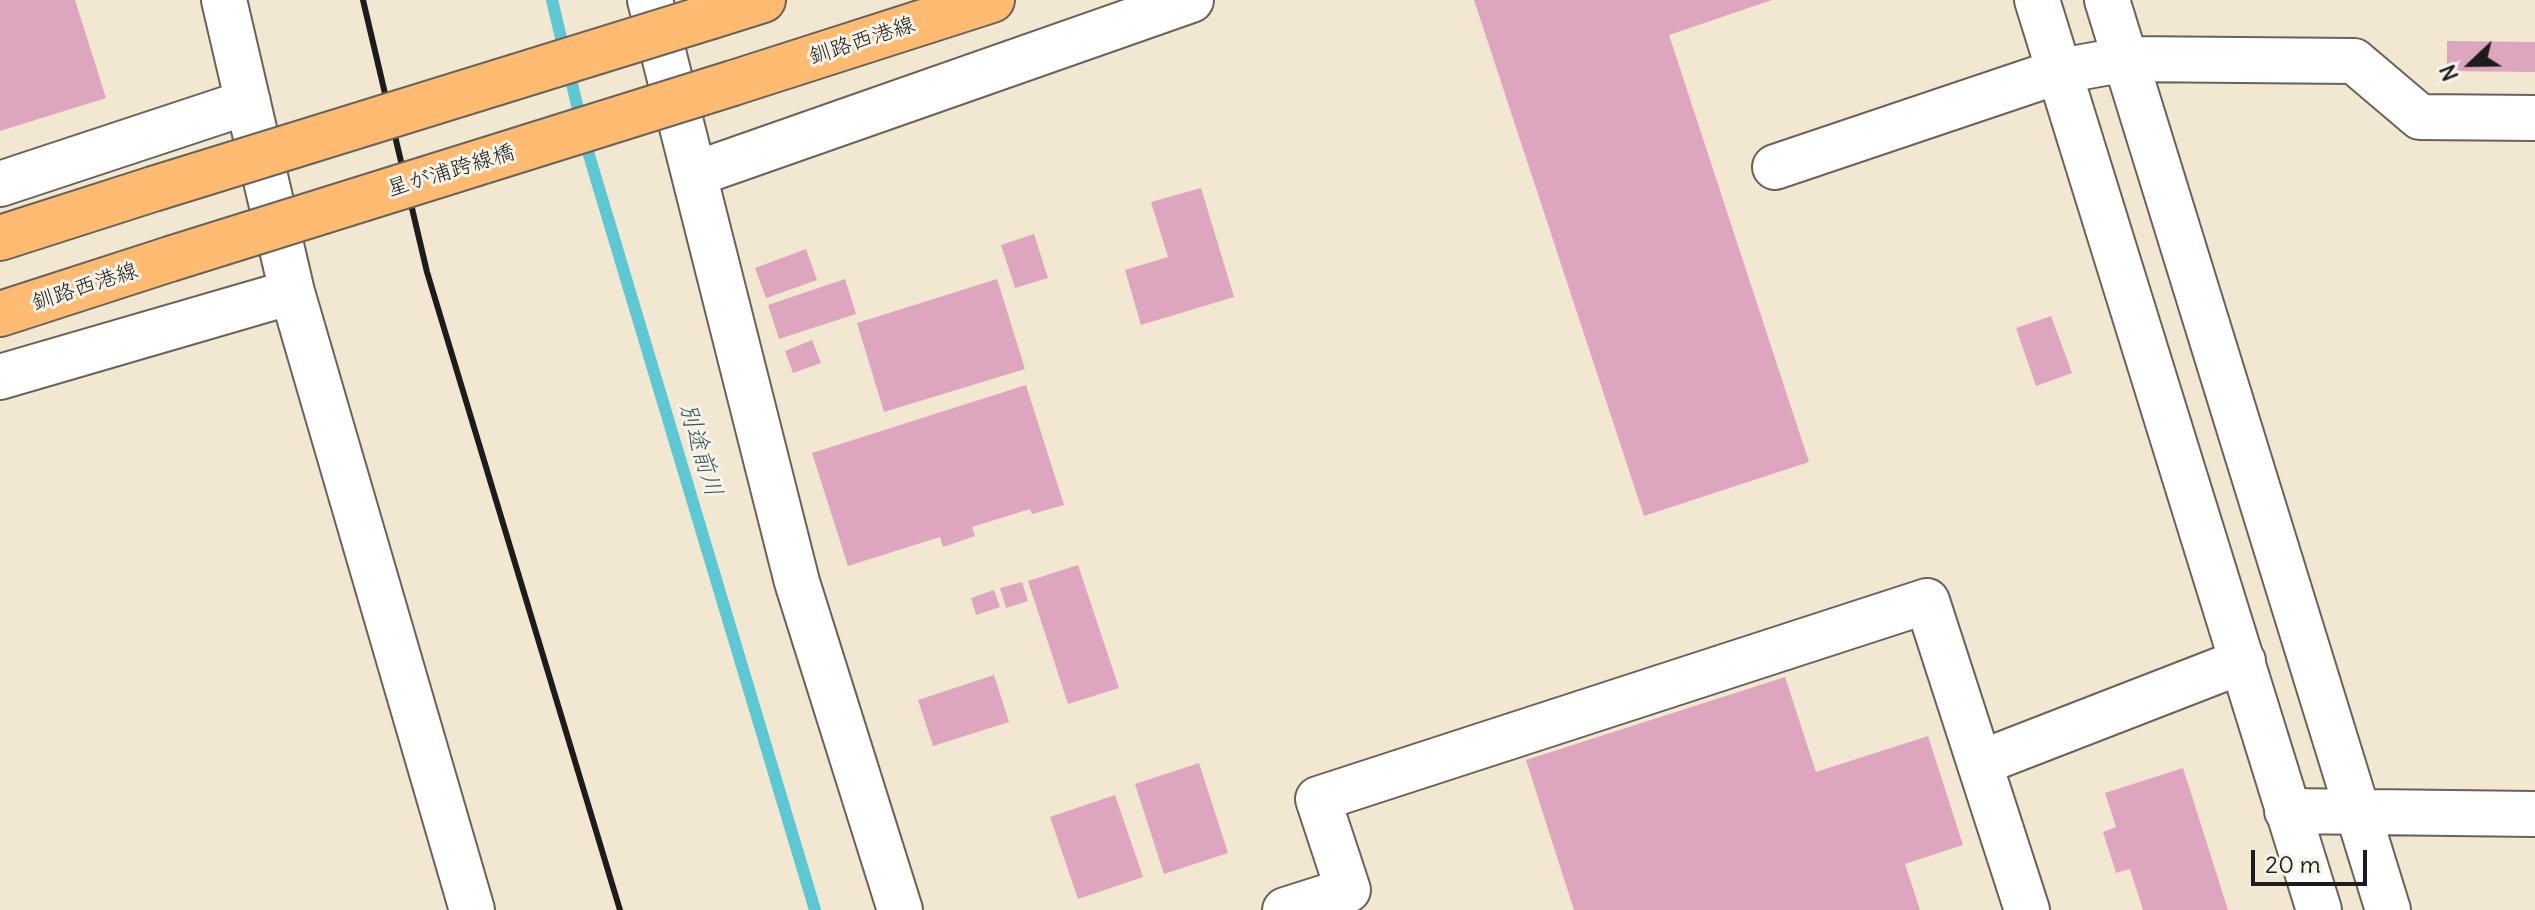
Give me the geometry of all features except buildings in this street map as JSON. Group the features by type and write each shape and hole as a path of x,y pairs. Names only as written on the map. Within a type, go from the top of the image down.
{"main road":[{"path":"0,238 763,0"},
{"name":"釧路西港線","path":"733,83 992,0"},
{"name":"星が浦跨線橋","path":"170,259 733,83"},
{"name":"釧路西港線","path":"0,314 170,259"}],"street":[{"path":"224,0 292,292 472,910"},
{"path":"650,0 797,582 900,910"},
{"path":"695,174 1191,0"},
{"path":"2037,0 2319,910"},
{"path":"2107,0 2388,910"},
{"path":"1775,167 2060,71 2127,59 2354,61 2420,117 2535,118"},
{"path":"0,184 248,102"},
{"path":"0,377 292,292"},
{"path":"1285,910 1348,890 1318,799 1927,601 2027,910"},
{"path":"1980,763 2243,661"},
{"path":"2287,811 2535,814"}],"waterway":[{"name":"別途前川","path":"552,0 589,155 815,910"}],"railway":[{"path":"363,0 427,272 620,910"}]}
